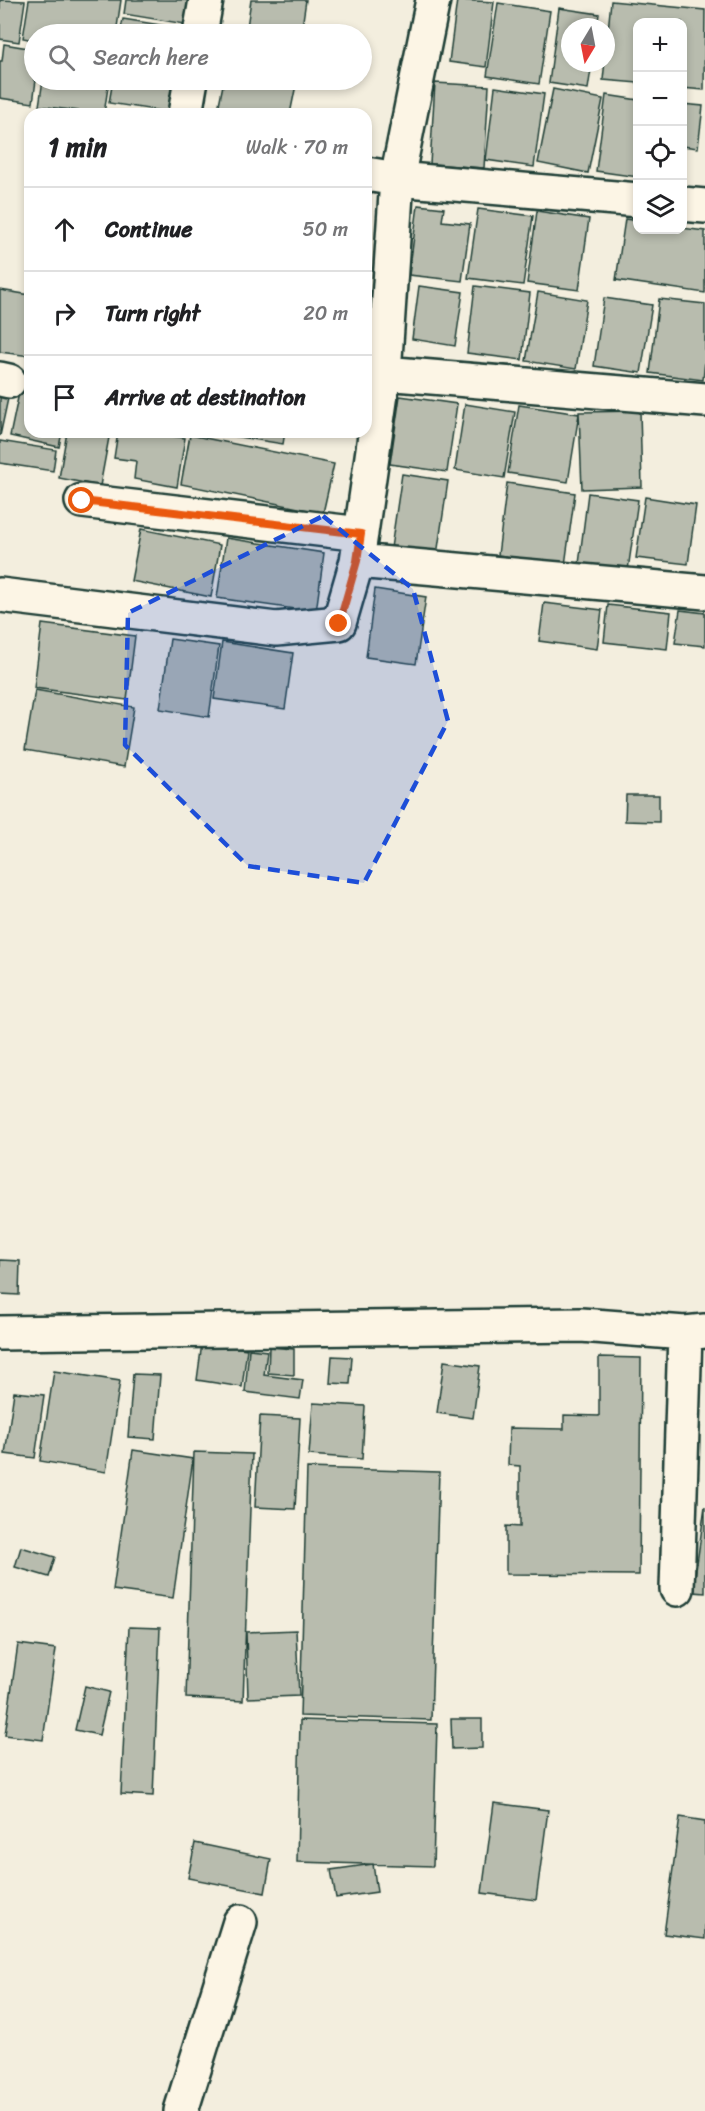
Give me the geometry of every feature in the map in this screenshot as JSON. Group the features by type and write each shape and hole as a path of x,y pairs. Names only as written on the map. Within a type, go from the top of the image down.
{"street":[{"path":"202,24 206,0"},
{"path":"0,595 276,629 339,624 359,548 384,373 381,177 433,0"},
{"path":"186,108 189,90"},
{"path":"381,177 633,200"},
{"path":"687,204 705,206"},
{"path":"384,373 705,400"},
{"path":"82,501 359,548 705,592"},
{"path":"0,1333 581,1324 695,1332 677,1589"},
{"path":"181,2111 240,1922"}],"highlighted area":[{"path":"323,516 413,589 448,721 364,883 248,866 125,745 128,613"}],"building":[{"path":"0,0 25,1 19,42 0,39"},
{"path":"29,0 121,0 117,24 25,24"},
{"path":"126,0 201,0 197,24 124,14"},
{"path":"251,0 306,0 302,24 247,24"},
{"path":"457,0 494,2 486,67 449,62"},
{"path":"611,1 705,10 704,90 687,88 687,18 633,18 633,83 603,80 604,72 615,72 615,18 609,18"},
{"path":"498,3 550,11 539,84 487,76"},
{"path":"559,8 599,14 598,18 561,18 561,72 591,72 588,89 549,83"},
{"path":"123,19 154,24 122,24"},
{"path":"4,44 24,47 24,90 35,90 33,103 0,98 0,61 2,61"},
{"path":"435,83 489,86 484,168 430,164"},
{"path":"495,87 544,94 534,167 486,160"},
{"path":"553,89 603,99 588,173 538,163"},
{"path":"41,90 108,90 105,108 39,106"},
{"path":"111,90 187,90 182,108 141,108 109,103"},
{"path":"222,90 295,90 291,108 218,108"},
{"path":"606,95 633,99 633,176 596,171"},
{"path":"687,104 703,106 698,148 687,147"},
{"path":"418,205 444,208 442,221 470,224 462,281 409,275"},
{"path":"478,209 533,216 523,285 468,278"},
{"path":"537,211 589,219 579,290 527,283"},
{"path":"625,219 633,220 633,234 687,234 687,229 705,231 705,293 616,280"},
{"path":"419,286 463,292 455,346 412,339"},
{"path":"475,286 530,293 522,360 467,353"},
{"path":"0,290 24,294 24,355 0,352"},
{"path":"538,292 587,300 576,369 526,361"},
{"path":"604,298 652,305 641,373 594,366"},
{"path":"659,299 705,304 703,380 650,373"},
{"path":"0,387 10,389 0,436"},
{"path":"20,388 24,389 24,438 61,438 59,447 10,436"},
{"path":"400,396 457,404 447,472 390,464"},
{"path":"465,404 515,412 504,478 455,470"},
{"path":"519,405 579,414 568,482 508,473"},
{"path":"640,411 642,487 582,489 579,412"},
{"path":"66,438 109,438 100,486 59,478"},
{"path":"117,438 185,438 177,487 134,479 136,461 114,458"},
{"path":"189,438 205,438 334,464 323,513 181,484"},
{"path":"245,438 284,438 283,444"},
{"path":"0,441 56,450 53,471 0,463"},
{"path":"402,474 448,481 437,555 391,548"},
{"path":"507,483 575,493 565,565 498,555"},
{"path":"588,493 638,500 628,570 579,564"},
{"path":"645,497 696,505 688,564 636,558"},
{"path":"141,529 220,545 211,597 131,581"},
{"path":"226,538 324,553 316,612 217,598"},
{"path":"375,589 426,597 416,664 366,657"},
{"path":"544,603 602,610 597,649 539,641"},
{"path":"608,605 671,612 667,649 604,642"},
{"path":"680,610 705,613 705,646 675,643"},
{"path":"42,624 135,636 127,700 34,688"},
{"path":"170,639 219,646 209,717 160,709"},
{"path":"222,642 293,653 285,709 214,699"},
{"path":"35,690 134,707 124,767 25,750"},
{"path":"626,795 659,795 659,822 625,821"},
{"path":"0,1260 20,1261 19,1295 0,1294"},
{"path":"202,1343 247,1349 242,1387 197,1380"},
{"path":"269,1347 294,1349 294,1375 268,1373"},
{"path":"249,1349 267,1351 264,1375 303,1380 300,1399 245,1392"},
{"path":"332,1356 352,1357 350,1384 330,1383"},
{"path":"599,1357 641,1358 639,1575 506,1574 506,1526 520,1527 520,1466 508,1465 509,1428 564,1429 564,1415 599,1416"},
{"path":"444,1361 480,1366 473,1418 437,1413"},
{"path":"54,1371 120,1381 106,1472 40,1461"},
{"path":"133,1374 160,1375 155,1439 128,1437"},
{"path":"14,1392 44,1395 35,1458 5,1454"},
{"path":"313,1403 365,1406 362,1459 309,1455"},
{"path":"260,1416 300,1418 295,1509 255,1507"},
{"path":"133,1450 193,1459 173,1598 113,1590"},
{"path":"194,1452 252,1454 243,1701 186,1698"},
{"path":"307,1468 439,1472 431,1720 300,1716"},
{"path":"705,1506 705,1593 693,1592"},
{"path":"21,1547 55,1557 49,1577 15,1567"},
{"path":"129,1627 160,1628 153,1796 121,1794"},
{"path":"296,1630 299,1696 248,1698 246,1632"},
{"path":"18,1644 56,1649 43,1740 5,1735"},
{"path":"85,1686 109,1692 99,1735 75,1730"},
{"path":"451,1719 482,1719 482,1748 452,1749"},
{"path":"300,1720 437,1724 433,1866 297,1862"},
{"path":"494,1803 548,1810 536,1900 482,1893"},
{"path":"680,1817 705,1821 705,1939 664,1934"},
{"path":"195,1843 271,1859 265,1893 188,1878"},
{"path":"373,1864 377,1892 336,1898 331,1870"}],"route":[{"path":"82,501 361,534 357,561 339,624"}]}
